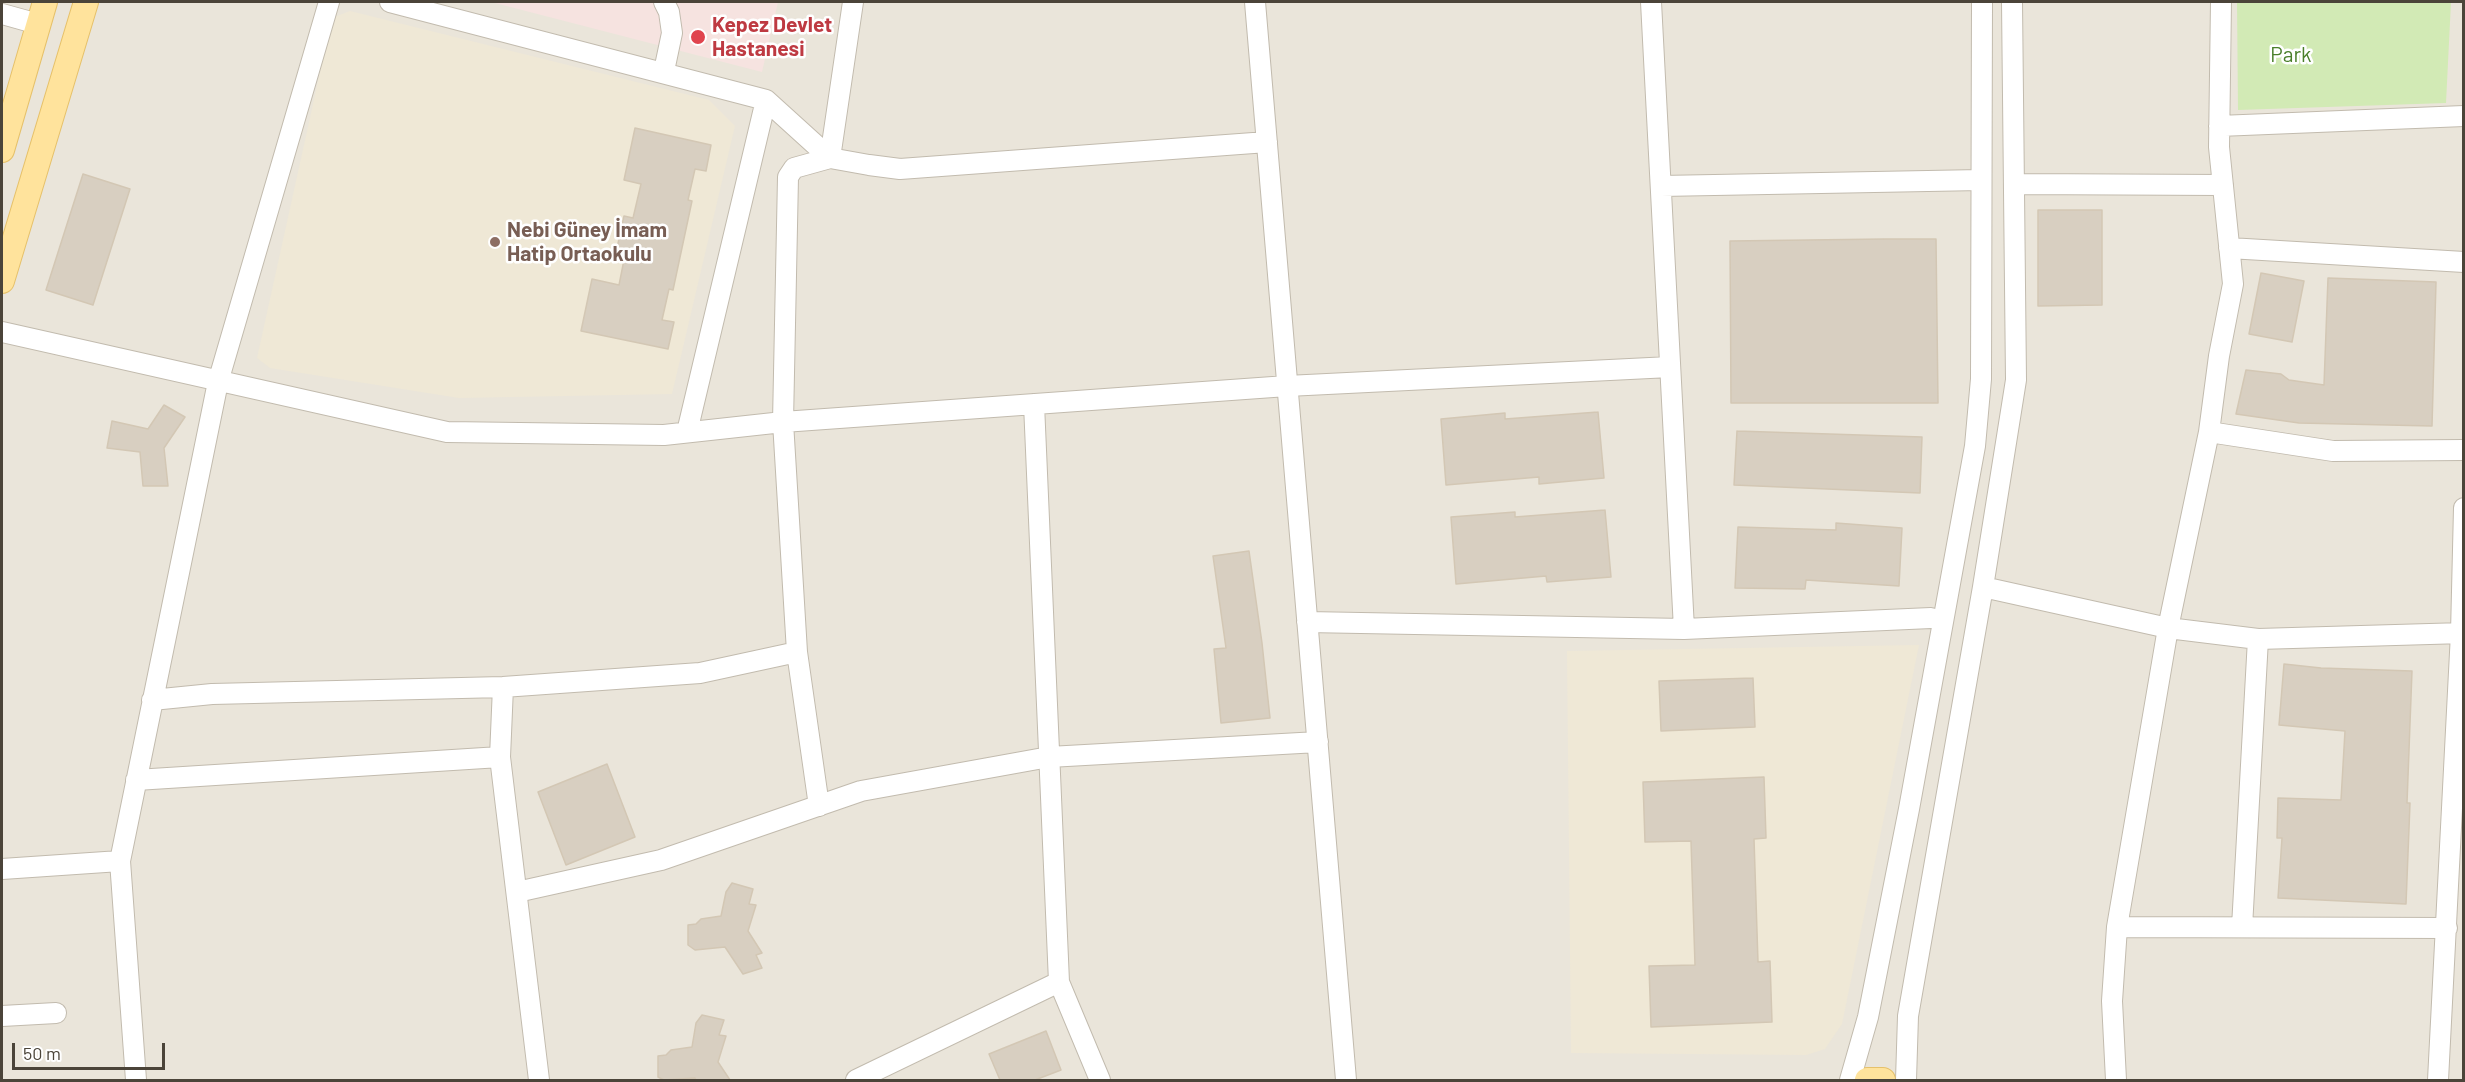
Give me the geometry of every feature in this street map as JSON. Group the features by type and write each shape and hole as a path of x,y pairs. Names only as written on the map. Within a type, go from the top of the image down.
{"main road":[{"path":"2,281 86,2"},
{"path":"2,150 41,13"}],"street":[{"path":"136,1080 120,861 218,382 329,2"},
{"path":"390,2 664,71 766,100 830,158"},
{"path":"664,2 669,12 672,33 664,71"},
{"path":"830,158 853,2"},
{"path":"1255,2 1346,1080"},
{"path":"1651,2 1684,629"},
{"path":"1867,1080 1868,1017 1974,446 1981,379 1982,2"},
{"path":"1906,1080 1908,1016 1983,588 2016,380 2012,2"},
{"path":"2116,1080 2112,1001 2117,927 2169,628 2209,432 2219,356 2233,284 2219,126 2221,2"},
{"path":"2,14 41,13"},
{"path":"687,432 766,100"},
{"path":"2219,126 2463,116"},
{"path":"819,806 797,652 783,422 788,177 794,168 830,158 900,169 1267,142"},
{"path":"1661,186 1981,180"},
{"path":"2014,184 2223,185"},
{"path":"2229,248 2463,262"},
{"path":"2,332 447,432 663,435 783,422 1034,404 1287,387 1670,367"},
{"path":"1034,404 1059,982 1100,1080"},
{"path":"2209,432 2333,451 2463,450"},
{"path":"2438,1080 2462,633 2463,508"},
{"path":"1983,588 2169,628 2258,639 2462,633"},
{"path":"1307,622 1684,629 1931,618"},
{"path":"2242,927 2258,639"},
{"path":"153,700 212,694 503,687 700,673 797,652"},
{"path":"503,687 500,757 539,1080"},
{"path":"517,892 662,860 861,791 1049,757 1317,742"},
{"path":"136,780 500,757"},
{"path":"2,869 120,861"},
{"path":"2117,927 2447,928"},
{"path":"856,1080 1059,982"},
{"path":"2,1016 56,1013"}],"shaded area":[{"path":"2,2 2463,2 2463,1080 2,1080"},
{"name":"Kepez Devlet Hastanesi","path":"491,2 778,2 762,72"},
{"name":"Nebi Güney İmam Hatip Ortaokulu","path":"350,11 709,100 735,126 672,394 459,398 270,368 257,358 332,18"},
{"path":"1919,645 1842,1024 1825,1049 1806,1055 1571,1053 1567,651"}],"green space":[{"name":"Park","path":"2237,2 2451,2 2446,103 2238,110"}],"building":[{"path":"635,128 711,145 706,171 695,169 688,200 692,201 673,290 669,289 662,320 674,322 668,349 581,331 592,279 619,285 626,250 617,248 624,216 633,218 641,184 624,180"},
{"path":"83,174 130,189 93,305 46,290"},
{"path":"2038,210 2102,210 2102,305 2038,306"},
{"path":"1936,239 1938,403 1731,403 1730,241"},
{"path":"2261,273 2304,281 2292,342 2249,334"},
{"path":"2328,278 2436,282 2432,426 2299,423 2236,414 2246,370 2281,374 2289,380 2324,385"},
{"path":"164,405 185,417 164,448 168,486 143,486 140,452 107,448 112,421 148,429"},
{"path":"1598,412 1604,478 1539,484 1539,477 1446,485 1441,419 1505,413 1505,419"},
{"path":"1737,431 1922,437 1920,493 1734,485"},
{"path":"1605,510 1611,577 1547,582 1546,576 1456,584 1451,517 1515,512 1515,517"},
{"path":"1836,523 1902,528 1899,586 1806,580 1805,589 1735,588 1738,527 1836,530"},
{"path":"1249,551 1270,718 1221,723 1214,649 1226,648 1213,556"},
{"path":"2284,664 2321,668 2412,671 2406,904 2278,898 2282,838 2277,838 2278,798 2341,800 2345,731 2279,725"},
{"path":"1753,678 1755,727 1661,731 1659,681"},
{"path":"607,764 635,837 566,865 538,792"},
{"path":"1764,777 1766,838 1754,839 1758,962 1770,961 1772,1022 1651,1027 1649,966 1695,965 1691,841 1645,842 1643,782"},
{"path":"732,883 753,889 749,904 756,905 748,931 762,953 756,955 762,968 743,974 725,947 695,950 688,945 688,925 696,924 701,919 721,916 726,892"},
{"path":"702,1015 724,1020 719,1035 726,1036 718,1062 730,1080 696,1080 695,1078 664,1080 658,1077 658,1056 666,1055 671,1050 692,1047 696,1023"},
{"path":"1046,1031 1061,1070 1035,1080 1000,1080 989,1054"}],"place":[{"name":"Kepez Devlet Hastanesi","path":"698,37"},
{"name":"Nebi Güney İmam Hatip Ortaokulu","path":"495,242"}]}
